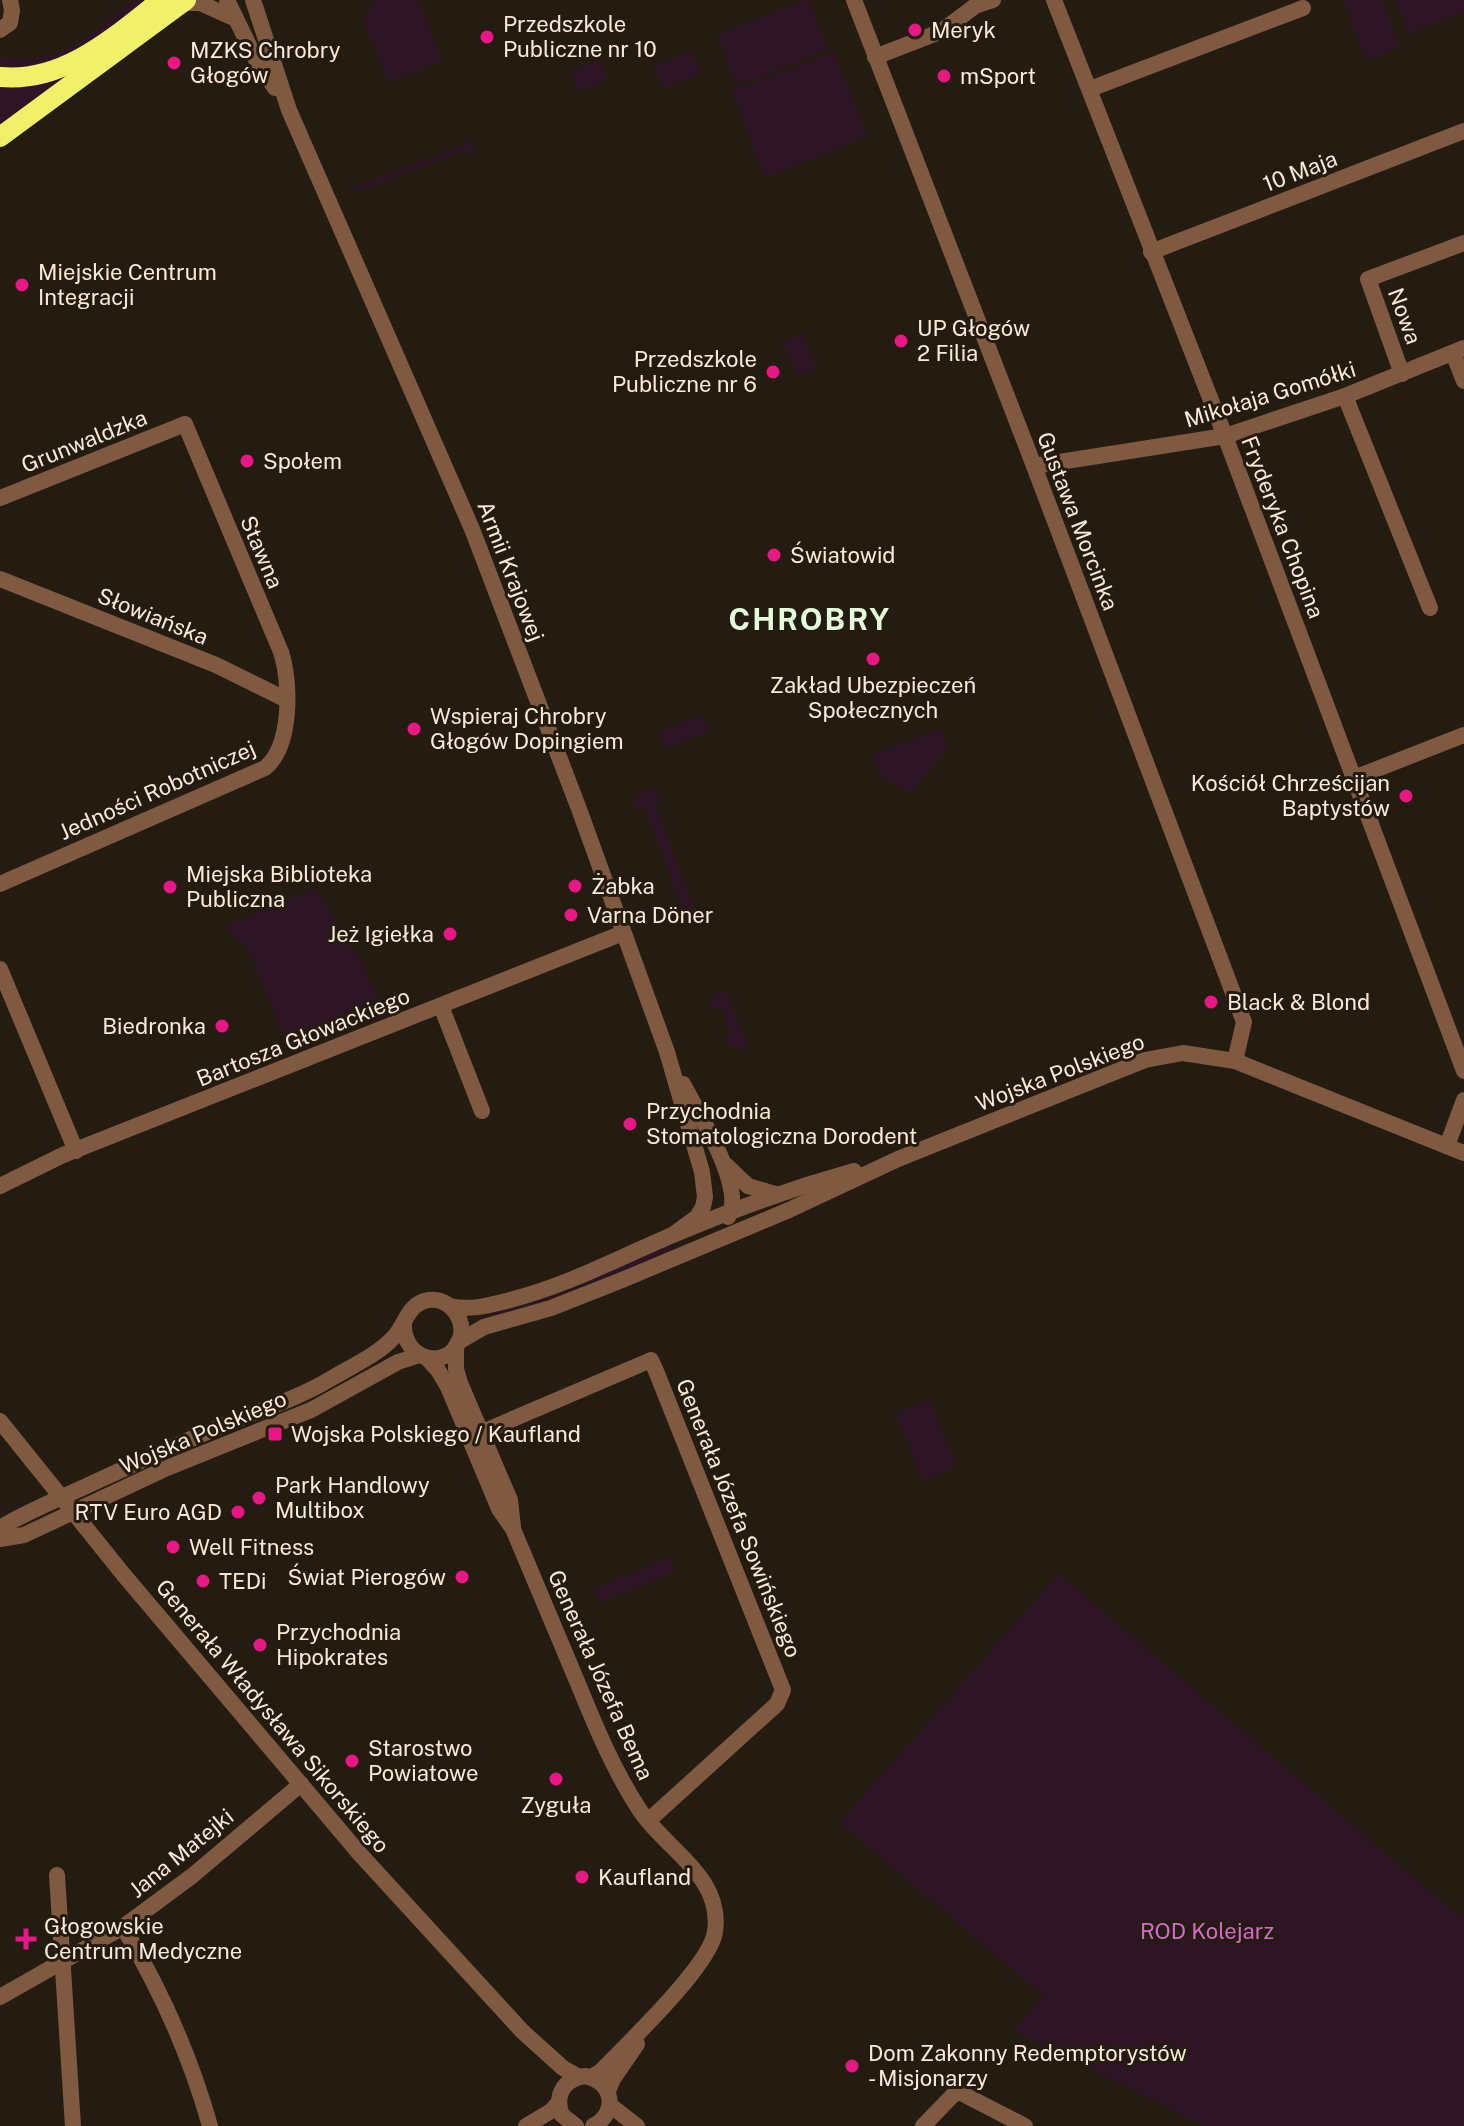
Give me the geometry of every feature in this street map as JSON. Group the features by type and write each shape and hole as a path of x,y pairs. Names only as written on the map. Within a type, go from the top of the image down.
{"main road":[{"path":"0,77 36,76 76,62 161,0"},
{"path":"0,137 184,1"}],"street":[{"path":"0,30 10,23 10,0"},
{"name":"Armii Krajowej","path":"227,0 256,60 289,110"},
{"name":"Gustawa Morcinka","path":"854,0 1244,1022 1235,1061"},
{"path":"875,57 942,31 975,6 993,0"},
{"name":"Fryderyka Chopina","path":"1054,0 1225,436 1464,1071"},
{"path":"184,1 200,3 236,19"},
{"name":"Armii Krajowej","path":"253,2 289,110 462,504 579,809 669,1058 702,1172 705,1197 703,1207 690,1223 674,1234"},
{"path":"1090,89 1303,8"},
{"name":"10 Maja","path":"1151,252 1464,131"},
{"name":"Nowa","path":"1402,374 1368,279 1464,243"},
{"path":"1459,351 1464,381"},
{"name":"Mikołaja Gomółki","path":"1034,466 1225,436 1345,396 1459,351"},
{"path":"1345,396 1430,608"},
{"name":"Grunwaldzka","path":"0,498 185,424"},
{"name":"Stawna","path":"185,424 281,652 287,678 287,700"},
{"name":"Słowiańska","path":"0,579 216,665 287,700"},
{"name":"Jedności Robotniczej","path":"0,884 265,768 282,744 287,700"},
{"path":"1354,778 1464,735"},
{"name":"Bartosza Głowackiego","path":"0,1186 76,1151 623,933"},
{"path":"0,969 76,1151"},
{"path":"441,1006 482,1111"},
{"name":"Wojska Polskiego","path":"457,1344 484,1327 551,1308 683,1255 783,1213 898,1159 1145,1060 1183,1053 1235,1061 1464,1153"},
{"name":"Armii Krajowej","path":"669,1058 723,1163 731,1186 732,1211"},
{"path":"1447,1146 1464,1100"},
{"name":"Wojska Polskiego","path":"450,1306 471,1309 549,1289 775,1194 898,1159"},
{"name":"Armii Krajowej","path":"723,1163 748,1186 775,1194"},
{"name":"Armii Krajowej","path":"702,1172 722,1203 732,1211"},
{"path":"683,1255 720,1227 732,1211 748,1216 783,1213"},
{"path":"436,1300 450,1306 460,1320 457,1344 445,1356 423,1356 407,1343 404,1323 409,1312 421,1302 436,1300"},
{"name":"Wojska Polskiego","path":"0,1528 146,1458 327,1381 385,1346 404,1323"},
{"name":"Generała Józefa Bema","path":"457,1344 459,1379 510,1500 513,1529"},
{"name":"Wojska Polskiego","path":"0,1539 24,1535 74,1514 167,1468 311,1410 398,1362 423,1356"},
{"name":"Generała Józefa Bema","path":"423,1356 438,1370 448,1387 499,1509 513,1529 614,1766 648,1821 704,1881 714,1904 714,1937 706,1953 645,2029 613,2079 606,2117 595,2126"},
{"name":"Generała Józefa Sowińskiego","path":"480,1433 651,1360 656,1371 783,1690 777,1704 648,1821"},
{"name":"Generała Władysława Sikorskiego","path":"0,1421 301,1784 522,2031 563,2068 601,2082 609,2098"},
{"name":"Jana Matejki","path":"0,1997 123,1927 192,1876 301,1784"},
{"path":"57,1875 73,2126"},
{"path":"123,1927 180,2037 210,2126"},
{"name":"Generała Józefa Bema","path":"526,2126 551,2111 560,2095 585,2077 600,2072 645,2029"},
{"name":"Generała Władysława Sikorskiego","path":"522,2031 560,2095 562,2115 574,2125"},
{"path":"923,2126 957,2091 1025,2126"},
{"path":"609,2098 637,2126"},
{"path":"554,2126 574,2125"},
{"path":"595,2126 613,2126"}],"green space":[{"path":"134,0 145,3 87,47 46,67 0,69 0,58 46,57 74,45"},
{"path":"372,0 418,0 443,61 389,82 364,21 374,2"},
{"path":"809,0 828,50 737,86 717,35"},
{"path":"1343,0 1382,0 1400,47 1366,60"},
{"path":"1395,0 1464,0 1464,12 1408,34"},
{"path":"692,51 701,74 663,89 654,66"},
{"path":"834,52 868,137 765,177 732,91"},
{"path":"600,60 605,65 603,69 607,80 579,93 571,71"},
{"path":"67,76 0,127 0,85 31,85"},
{"path":"464,135 471,138 476,152 473,158 469,149 355,193 353,187 467,144"},
{"path":"802,334 817,368 798,376 783,342"},
{"path":"702,715 709,731 665,749 659,733"},
{"path":"941,729 948,748 912,792 882,779 873,755"},
{"path":"648,789 663,800 655,804 694,907 684,911 645,808 636,811 636,796"},
{"path":"316,888 360,960 387,1017 290,1049 247,947 224,927"},
{"path":"726,991 748,1045 746,1048 736,1048 725,1042 723,1039 731,1035 721,1007 712,1010 714,997"},
{"path":"671,1244 673,1250 563,1296 495,1315 495,1312 561,1294"},
{"path":"930,1400 957,1467 923,1481 896,1413"},
{"path":"670,1557 675,1572 600,1603 594,1589"},
{"name":"ROD Kolejarz","path":"1059,1574 1464,1921 1464,2126 1205,2126 1014,2031 1044,1996 840,1823"}],"place":[{"name":"Meryk","path":"915,30"},
{"name":"Przedszkole Publiczne nr 10","path":"487,37"},
{"name":"MZKS Chrobry Głogów","path":"174,63"},
{"name":"mSport","path":"944,76"},
{"name":"Miejskie Centrum Integracji","path":"22,285"},
{"name":"UP Głogów 2 Filia","path":"901,341"},
{"name":"Przedszkole Publiczne nr 6","path":"773,372"},
{"name":"Społem","path":"247,461"},
{"name":"Światowid","path":"774,555"},
{"name":"Zakład Ubezpieczeń Społecznych","path":"873,659"},
{"name":"Wspieraj Chrobry Głogów Dopingiem","path":"414,729"},
{"name":"Kościół Chrześcijan Baptystów","path":"1406,796"},
{"name":"Żabka","path":"575,886"},
{"name":"Miejska Biblioteka Publiczna","path":"170,887"},
{"name":"Varna Döner","path":"571,915"},
{"name":"Jeż Igiełka","path":"450,934"},
{"name":"Black & Blond","path":"1211,1002"},
{"name":"Biedronka","path":"222,1026"},
{"name":"Przychodnia Stomatologiczna Dorodent","path":"630,1124"},
{"name":"Wojska Polskiego / Kaufland","path":"275,1434"},
{"name":"Park Handlowy Multibox","path":"259,1498"},
{"name":"RTV Euro AGD","path":"238,1512"},
{"name":"Well Fitness","path":"173,1547"},
{"name":"Świat Pierogów","path":"462,1577"},
{"name":"TEDi","path":"203,1581"},
{"name":"Przychodnia Hipokrates","path":"260,1645"},
{"name":"Starostwo Powiatowe","path":"352,1761"},
{"name":"Zyguła","path":"556,1779"},
{"name":"Kaufland","path":"582,1877"},
{"name":"Głogowskie Centrum Medyczne","path":"26,1939"},
{"name":"Dom Zakonny Redemptorystów - Misjonarzy","path":"852,2066"}],"district":[{"name":"CHROBRY","path":"810,619"}]}
